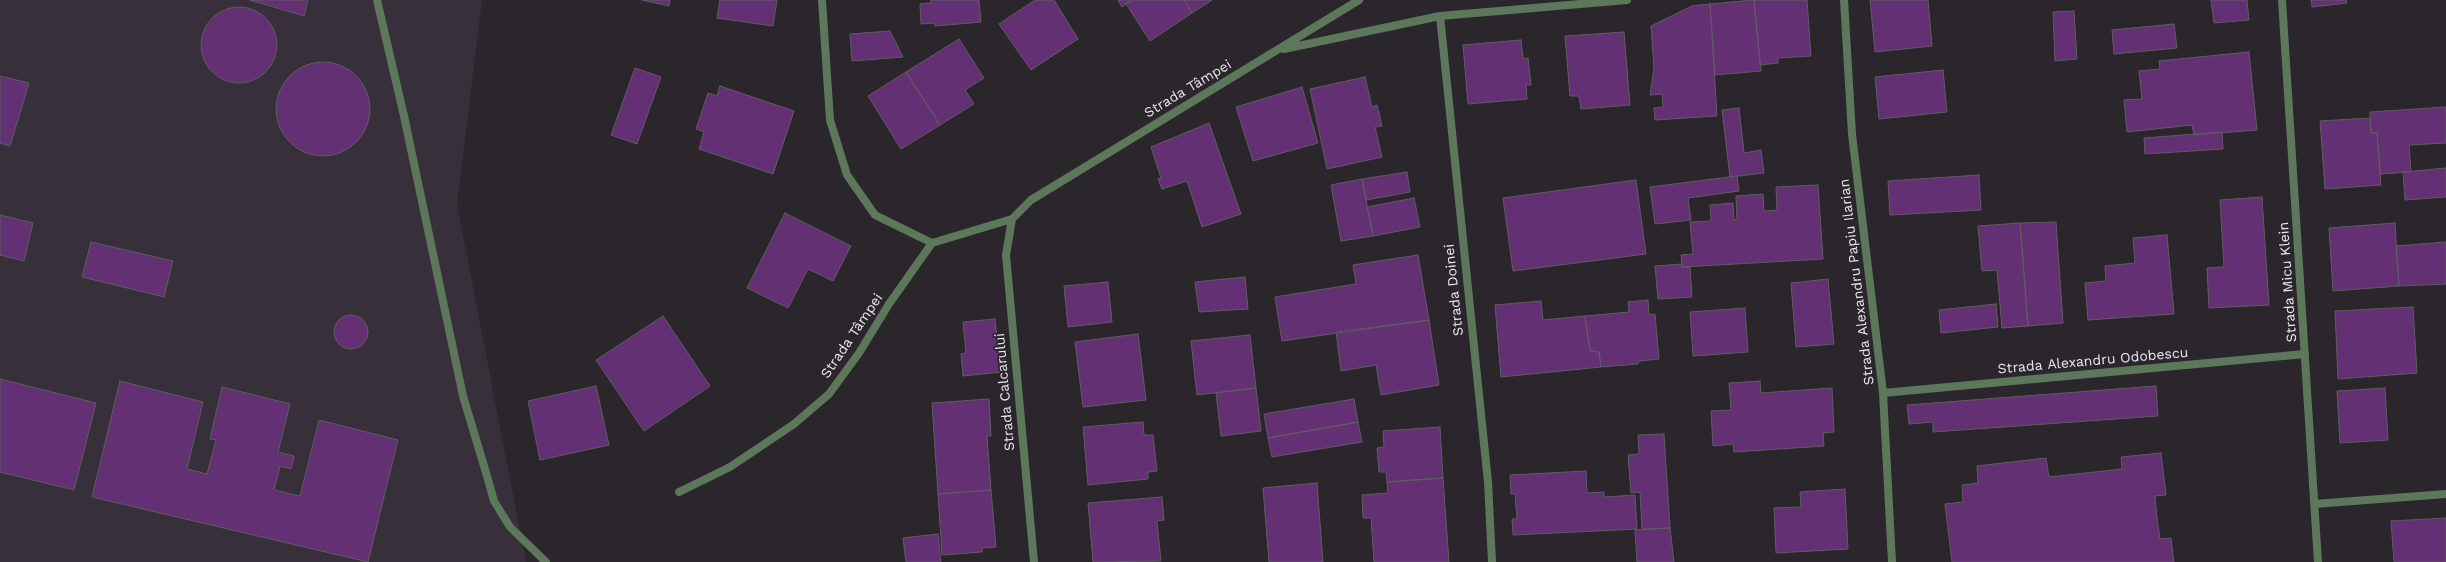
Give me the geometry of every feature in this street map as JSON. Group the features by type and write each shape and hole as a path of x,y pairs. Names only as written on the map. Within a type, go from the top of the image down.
{"street":[{"path":"377,0 404,116 462,396 486,476 494,501 510,527 546,562"},
{"path":"822,0 830,120 847,175 874,215 932,244 1012,219"},
{"name":"Strada Tâmpei","path":"1012,219 1030,200 1359,0"},
{"path":"1278,50 1440,16 1627,0"},
{"name":"Strada Alexandru Papiu Ilarian","path":"1844,0 1852,134 1883,393 1892,562"},
{"name":"Strada Micu Klein","path":"2282,0 2318,562"},
{"name":"Strada Doinei","path":"1440,16 1488,482 1492,562"},
{"name":"Strada Calcarului","path":"1012,219 1006,255 1034,562"},
{"name":"Strada Tâmpei","path":"679,492 730,467 794,424 829,394 859,353 889,304 932,244"},
{"name":"Strada Alexandru Odobescu","path":"1883,393 2305,354"},
{"path":"2314,504 2446,494"}],"shaded area":[{"path":"0,0 482,0 457,204 526,562 0,562"}],"building":[{"path":"250,0 308,0 304,16"},
{"path":"642,0 670,0 669,6"},
{"path":"720,0 777,0 773,26 717,18"},
{"path":"931,0 979,0 981,22 935,26 934,23 921,24 920,4 931,3"},
{"path":"1035,0 1054,0 1078,39 1031,70 999,24"},
{"path":"1118,0 1132,0 1122,7"},
{"path":"1132,0 1184,0 1192,13 1150,41 1126,4"},
{"path":"1184,0 1212,0 1192,13"},
{"path":"1754,0 1761,71 1715,75 1710,4"},
{"path":"1754,0 1807,0 1811,56 1778,58 1778,63 1760,65"},
{"path":"1870,0 1928,0 1932,46 1875,52"},
{"path":"2211,0 2247,0 2249,20 2214,23"},
{"path":"2311,0 2346,0 2347,3 2312,7"},
{"path":"1710,4 1717,116 1655,120 1654,108 1663,107 1662,94 1650,95 1654,68 1651,26 1692,6"},
{"path":"239,7 253,10 266,18 274,31 277,45 274,59 266,72 253,80 239,83 225,80 212,72 204,59 201,45 204,31 212,18 225,10"},
{"path":"2074,11 2077,59 2055,61 2053,12"},
{"path":"2174,24 2177,48 2114,54 2112,30"},
{"path":"890,31 903,57 852,61 850,34"},
{"path":"1624,32 1630,105 1581,109 1579,96 1570,96 1565,36"},
{"path":"959,39 984,78 965,90 974,104 940,125 906,72"},
{"path":"1521,40 1523,59 1528,58 1531,85 1526,85 1527,99 1468,104 1463,45"},
{"path":"2249,52 2257,130 2194,135 2192,125 2127,132 2124,100 2142,99 2139,71 2160,69 2159,61"},
{"path":"323,62 341,65 356,76 367,91 370,109 367,127 356,142 341,153 323,156 305,153 290,142 279,127 276,109 279,91 290,76 305,65"},
{"path":"635,68 661,77 637,144 611,135"},
{"path":"1943,70 1947,112 1879,119 1875,77"},
{"path":"906,72 940,125 901,149 868,96"},
{"path":"0,76 29,83 10,146 0,143"},
{"path":"1365,77 1372,107 1377,105 1382,126 1375,127 1382,157 1327,169 1310,89"},
{"path":"720,86 794,111 773,174 699,149 704,132 696,129 708,93 717,96"},
{"path":"1302,87 1318,143 1253,161 1236,107"},
{"path":"2446,107 2446,143 2409,145 2411,172 2380,174 2377,133 2371,133 2370,112"},
{"path":"1739,108 1744,153 1761,150 1764,173 1730,177 1722,110"},
{"path":"2370,118 2371,133 2377,133 2381,185 2325,189 2320,121"},
{"path":"1209,123 1241,214 1202,227 1187,181 1162,189 1158,179 1161,178 1151,147"},
{"path":"2222,132 2223,149 2145,154 2144,138"},
{"path":"2446,168 2446,197 2405,200 2403,172"},
{"path":"1407,172 1410,192 1366,200 1362,179"},
{"path":"1979,175 1981,210 1890,215 1888,181"},
{"path":"1737,176 1739,191 1688,198 1691,220 1655,224 1650,187"},
{"path":"1362,179 1373,236 1341,241 1331,185"},
{"path":"1636,180 1646,254 1513,271 1503,198"},
{"path":"1818,185 1823,259 1682,267 1681,255 1693,254 1690,222 1711,221 1710,205 1733,203 1734,220 1737,219 1736,196 1763,194 1764,211 1777,210 1776,187"},
{"path":"2262,197 2269,305 2209,308 2207,268 2224,267 2220,200"},
{"path":"1414,198 1420,227 1373,236 1367,207"},
{"path":"785,213 851,246 833,281 808,269 788,308 747,288"},
{"path":"0,215 33,223 24,261 0,255"},
{"path":"2056,222 2063,323 2028,326 2020,223"},
{"path":"2020,223 2028,326 2002,328 1997,270 1982,271 1978,226"},
{"path":"2395,223 2399,286 2333,291 2329,228"},
{"path":"2167,235 2174,314 2088,320 2085,283 2106,281 2105,266 2135,263 2133,238"},
{"path":"91,242 173,261 164,297 82,277"},
{"path":"2446,242 2446,284 2399,286 2396,246"},
{"path":"1418,255 1429,320 1282,341 1275,297 1356,284 1353,265"},
{"path":"1682,264 1682,267 1690,267 1692,297 1658,299 1655,266"},
{"path":"1245,277 1248,309 1199,312 1195,282"},
{"path":"1828,279 1834,344 1796,347 1791,283"},
{"path":"1108,282 1112,322 1068,327 1064,286"},
{"path":"1648,300 1649,315 1655,314 1659,359 1639,361 1638,364 1601,367 1599,352 1590,351 1585,316 1629,312 1628,302"},
{"path":"1541,301 1543,320 1585,316 1590,351 1599,352 1601,367 1501,377 1495,305"},
{"path":"1996,304 1998,327 1941,333 1939,310"},
{"path":"2413,307 2417,373 2338,379 2335,311"},
{"path":"1745,308 1748,352 1693,356 1690,312"},
{"path":"348,315 354,315 358,316 365,322 368,332 367,339 361,346 354,349 348,349 344,348 337,342 334,335 334,329 335,325 341,318"},
{"path":"663,316 710,386 644,431 596,360"},
{"path":"995,319 998,347 1004,346 1005,361 1000,362 1001,372 963,376 961,354 966,353 963,322"},
{"path":"1429,320 1439,385 1381,395 1376,365 1341,371 1336,332"},
{"path":"1138,334 1146,400 1083,407 1075,342"},
{"path":"1250,335 1256,388 1197,395 1191,341"},
{"path":"0,379 96,403 74,490 0,472"},
{"path":"120,381 203,402 187,469 207,474 216,440 210,439 222,387 290,404 278,452 294,456 291,469 280,466 274,490 300,496 319,420 398,440 368,562 92,497"},
{"path":"1760,381 1761,393 1832,388 1834,432 1823,433 1824,446 1734,452 1733,444 1713,446 1711,411 1731,410 1729,383"},
{"path":"596,386 609,445 540,460 528,401"},
{"path":"2156,386 2158,416 1933,432 1933,422 1909,424 1907,405"},
{"path":"1256,388 1261,431 1221,436 1216,393"},
{"path":"2385,388 2388,440 2340,443 2337,391"},
{"path":"989,399 991,436 987,436 991,490 938,494 932,403"},
{"path":"1354,399 1358,422 1268,438 1264,414"},
{"path":"1143,422 1144,435 1153,435 1157,471 1148,472 1148,479 1088,485 1083,427"},
{"path":"1358,422 1362,442 1272,457 1268,438"},
{"path":"1440,427 1443,478 1387,482 1386,472 1379,472 1377,448 1384,447 1383,431"},
{"path":"1664,434 1670,528 1642,529 1640,492 1631,493 1628,455 1639,454 1638,435"},
{"path":"2161,453 2166,495 2155,496 2157,518 2160,539 2171,538 2174,562 1952,562 1945,504 1963,502 1962,485 1978,483 1977,466 2046,458 2049,477 2122,469 2121,457"},
{"path":"1586,471 1587,493 1604,492 1604,497 1635,495 1637,529 1513,535 1512,519 1517,519 1515,494 1511,494 1510,475"},
{"path":"1443,478 1449,562 1374,562 1371,518 1363,518 1362,495 1388,493 1387,482"},
{"path":"1317,483 1323,562 1269,562 1263,488"},
{"path":"1845,489 1848,549 1776,553 1774,508 1801,507 1800,492"},
{"path":"991,490 996,547 982,548 982,552 942,555 938,494"},
{"path":"1162,497 1164,520 1157,521 1161,561 1093,562 1088,503"},
{"path":"2446,518 2446,562 2394,562 2391,521"},
{"path":"1670,528 1674,562 1637,562 1635,530"},
{"path":"938,534 941,562 906,562 903,538"}]}
